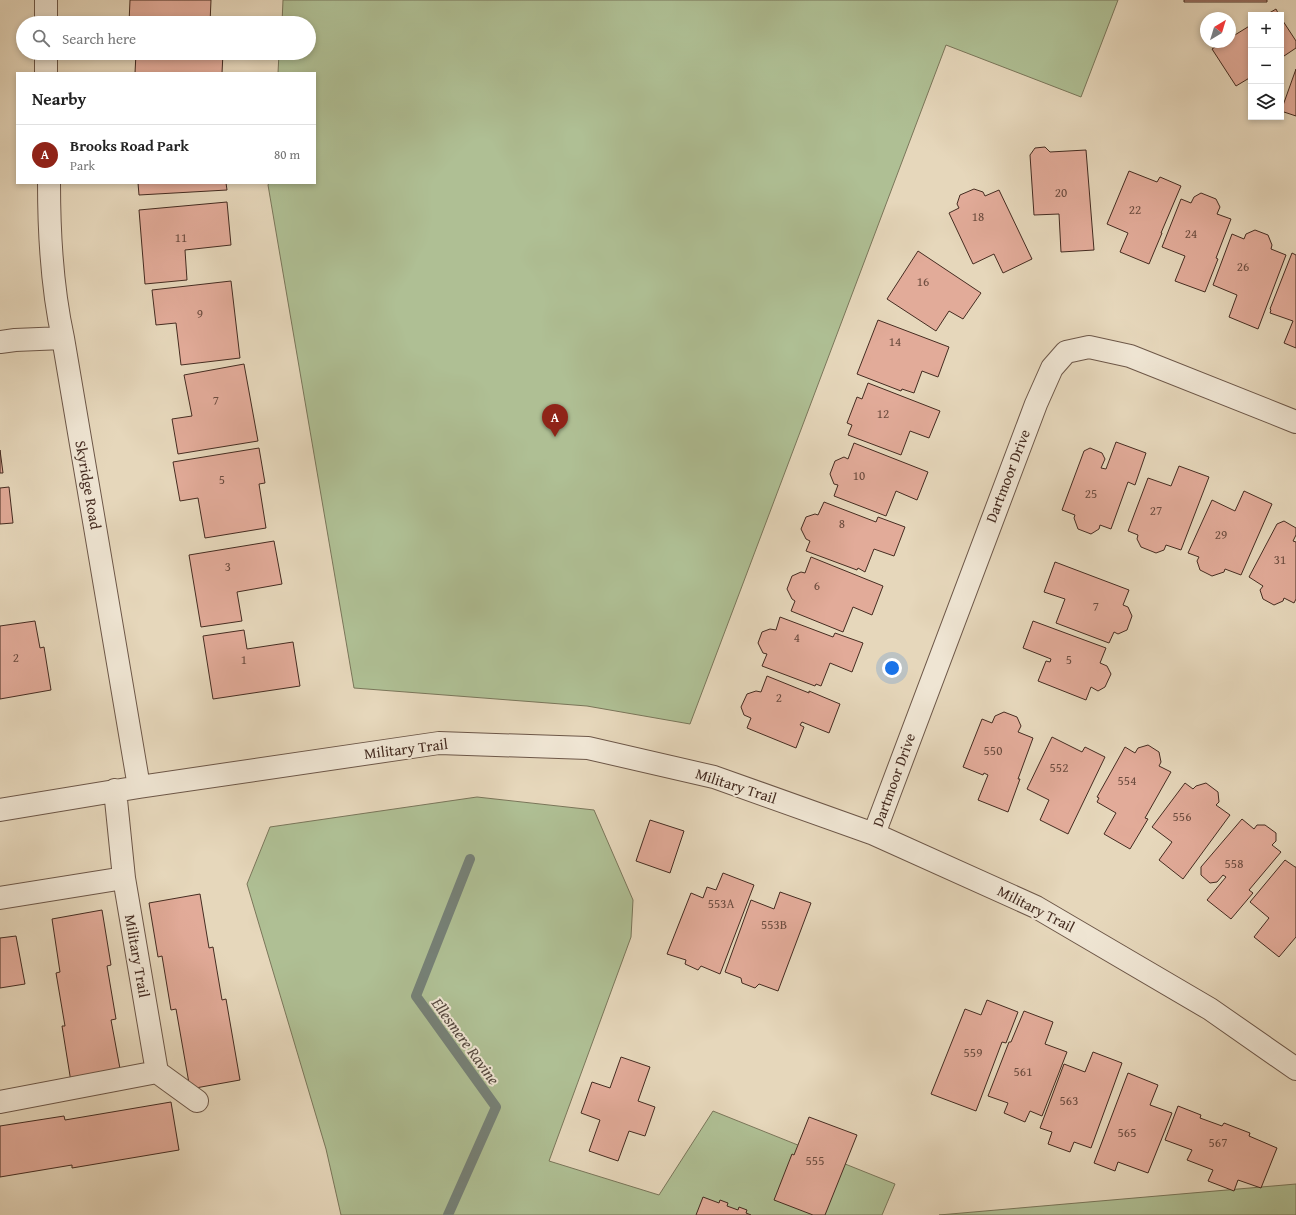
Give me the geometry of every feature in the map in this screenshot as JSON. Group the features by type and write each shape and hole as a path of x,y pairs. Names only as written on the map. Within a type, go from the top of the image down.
{"street":[{"path":"46,0 46,16"},
{"path":"46,60 46,72"},
{"name":"Skyridge Road","path":"49,184 53,276 58,314 139,786"},
{"path":"0,342 63,338"},
{"name":"Dartmoor Drive","path":"874,834 1036,404 1052,368 1066,352 1089,348 1130,356 1296,422"},
{"name":"Military Trail","path":"0,810 139,786 439,743 588,748 714,777 874,834 1036,907 1210,1009 1296,1069"},
{"name":"Military Trail","path":"115,790 124,878 158,1072"},
{"path":"0,898 124,878"},
{"path":"0,1102 158,1072 197,1101"}],"green space":[{"path":"283,0 1118,0 1081,97 946,45 690,724 587,706 354,688 268,185 316,184 316,72 278,72 279,60 316,60 316,16 282,16"},
{"path":"477,797 594,810 633,900 631,937 549,1161 659,1195 713,1111 895,1184 882,1215 341,1215 326,1149 247,884 270,827"},
{"path":"1296,1184 1296,1215 939,1215"}],"building":[{"path":"130,0 211,0 210,16 129,16"},
{"path":"1184,0 1267,0 1267,2 1184,2"},
{"path":"1284,23 1296,41 1296,48 1284,56"},
{"path":"1248,27 1248,79 1236,86 1212,49 1236,48 1236,34"},
{"path":"136,60 223,60 222,72 135,72"},
{"path":"1296,69 1296,116 1284,112 1284,103"},
{"path":"1045,147 1050,152 1086,150 1094,250 1061,252 1059,214 1034,215 1030,155 1035,148"},
{"path":"1129,171 1157,182 1160,177 1181,186 1149,264 1120,252 1128,233 1107,224"},
{"path":"138,184 226,184 227,190 139,195"},
{"path":"974,189 983,192 985,196 999,190 1032,259 1003,273 994,254 973,264 949,213 959,208 957,204 960,195"},
{"path":"1201,193 1216,199 1220,207 1217,214 1231,219 1205,292 1175,281 1185,256 1162,247 1181,199 1191,203 1194,197"},
{"path":"227,202 231,245 185,250 187,280 145,284 139,210"},
{"path":"1255,230 1268,235 1272,245 1271,249 1286,255 1258,329 1229,317 1237,295 1213,285 1232,234 1244,239 1246,234"},
{"path":"918,251 981,293 963,319 949,311 936,331 887,299"},
{"path":"1292,253 1296,255 1296,348 1284,343 1293,321 1270,313 1270,309"},
{"path":"231,281 240,358 181,365 176,323 156,325 152,290"},
{"path":"878,320 949,347 938,377 922,371 914,393 902,389 901,391 857,374"},
{"path":"244,364 258,441 178,454 172,419 192,416 184,375"},
{"path":"868,383 940,411 929,438 910,431 901,455 848,435 852,425 847,423 857,397 862,399"},
{"path":"1116,442 1146,453 1135,485 1128,482 1111,529 1100,525 1099,529 1091,534 1078,529 1074,518 1075,515 1062,510 1084,451 1090,448 1102,453 1105,459 1101,468 1106,469"},
{"path":"854,443 928,472 917,500 896,491 886,516 834,496 838,485 834,484 830,474 835,461 844,457 848,459"},
{"path":"259,448 265,483 259,484 266,528 205,538 198,498 180,501 173,462"},
{"path":"0,450 3,473 0,473"},
{"path":"1179,466 1209,477 1181,550 1166,545 1164,550 1156,553 1141,547 1137,539 1138,535 1128,531 1148,478 1171,486"},
{"path":"9,487 13,523 0,524 0,488"},
{"path":"1244,491 1272,504 1241,575 1225,569 1224,572 1212,576 1200,570 1197,561 1199,557 1188,553 1212,500 1235,511"},
{"path":"824,502 876,522 878,517 905,527 894,556 874,549 865,572 858,568 857,570 806,551 810,541 806,539 801,529 806,517 815,514 818,515"},
{"path":"1284,521 1296,528 1296,535 1293,541 1296,542 1296,599 1294,603 1284,598 1283,601 1274,605 1263,599 1260,590 1263,586 1249,577 1277,524"},
{"path":"274,541 282,584 237,592 242,621 201,627 189,555"},
{"path":"811,557 883,586 872,615 853,607 843,632 791,611 795,601 792,599 787,589 792,576 801,572 805,573"},
{"path":"1055,562 1129,590 1123,605 1128,607 1132,616 1127,630 1118,634 1114,632 1109,643 1056,623 1065,599 1044,592"},
{"path":"780,617 833,637 835,633 863,643 852,672 830,663 821,686 816,684 815,686 762,666 767,654 763,653 758,643 762,632 770,629 776,630"},
{"path":"35,621 40,648 44,647 51,690 0,699 0,626"},
{"path":"1033,621 1106,648 1100,663 1107,666 1111,674 1105,687 1098,691 1091,687 1086,700 1038,681 1046,661 1050,662 1051,659 1023,648"},
{"path":"244,630 247,649 293,642 300,686 213,699 203,636"},
{"path":"767,676 840,704 829,733 802,722 800,725 804,727 796,748 747,728 751,718 744,715 741,707 747,694 756,691 761,692"},
{"path":"1004,712 1017,717 1021,726 1018,732 1033,738 1008,812 978,800 988,775 984,773 983,775 963,767 982,719 992,723 995,716"},
{"path":"1052,737 1082,752 1085,747 1105,757 1068,834 1040,820 1049,800 1027,789"},
{"path":"1148,745 1159,752 1161,762 1159,766 1171,772 1145,818 1148,819 1130,849 1104,834 1116,813 1097,802 1099,798 1097,797 1125,747 1135,753 1138,748"},
{"path":"1185,783 1193,789 1196,786 1206,783 1218,792 1219,802 1216,805 1230,815 1183,879 1159,860 1172,842 1152,827"},
{"path":"1242,819 1254,829 1257,825 1265,825 1276,833 1276,841 1272,845 1281,852 1249,890 1253,893 1231,919 1207,900 1226,877 1223,875 1217,882 1210,883 1201,875 1201,867"},
{"path":"650,820 684,831 670,873 636,861"},
{"path":"1285,860 1296,867 1296,937 1279,957 1254,937 1269,918 1250,902"},
{"path":"723,873 754,885 720,974 701,966 698,970 685,964 686,960 667,954 691,893 703,898 707,887 716,890"},
{"path":"780,892 811,903 778,991 759,984 755,988 742,983 741,978 725,972 751,900 774,909"},
{"path":"200,894 209,948 213,947 222,1000 226,999 240,1080 190,1089 176,1009 171,1010 162,956 158,957 149,903"},
{"path":"102,910 111,965 107,966 116,1019 111,1020 121,1074 71,1082 62,1026 65,1026 56,973 60,972 52,919"},
{"path":"16,936 25,984 0,988 0,938"},
{"path":"987,1000 1018,1012 1006,1043 1002,1042 976,1111 931,1094 965,1009 981,1015"},
{"path":"1024,1011 1053,1022 1045,1044 1067,1052 1042,1116 1030,1111 1025,1122 1004,1113 1008,1103 988,1096 1009,1042 1011,1042"},
{"path":"1093,1052 1122,1063 1091,1148 1074,1142 1070,1152 1048,1144 1052,1132 1040,1128 1064,1064 1085,1072"},
{"path":"621,1057 650,1067 638,1101 655,1107 645,1136 629,1131 618,1161 589,1151 600,1120 581,1113 592,1082 610,1088"},
{"path":"1128,1073 1158,1085 1150,1105 1172,1113 1148,1173 1118,1162 1115,1171 1094,1163"},
{"path":"171,1102 179,1150 72,1168 72,1165 0,1177 0,1126 64,1116 65,1120"},
{"path":"1178,1106 1201,1115 1200,1118 1222,1126 1224,1123 1250,1133 1249,1136 1277,1148 1261,1188 1238,1180 1234,1191 1208,1181 1213,1170 1187,1160 1192,1150 1165,1140"},
{"path":"809,1117 857,1135 825,1215 813,1215 774,1200 792,1154 794,1155"},
{"path":"703,1197 719,1203 720,1200 728,1203 727,1206 738,1210 739,1207 747,1210 746,1213 751,1215 696,1215"}],"waterway":[{"name":"Ellesmere Ravine","path":"448,1215 496,1107 416,996 470,859"}],"place":[{"name":"Brooks Road Park","path":"555,437"}]}
